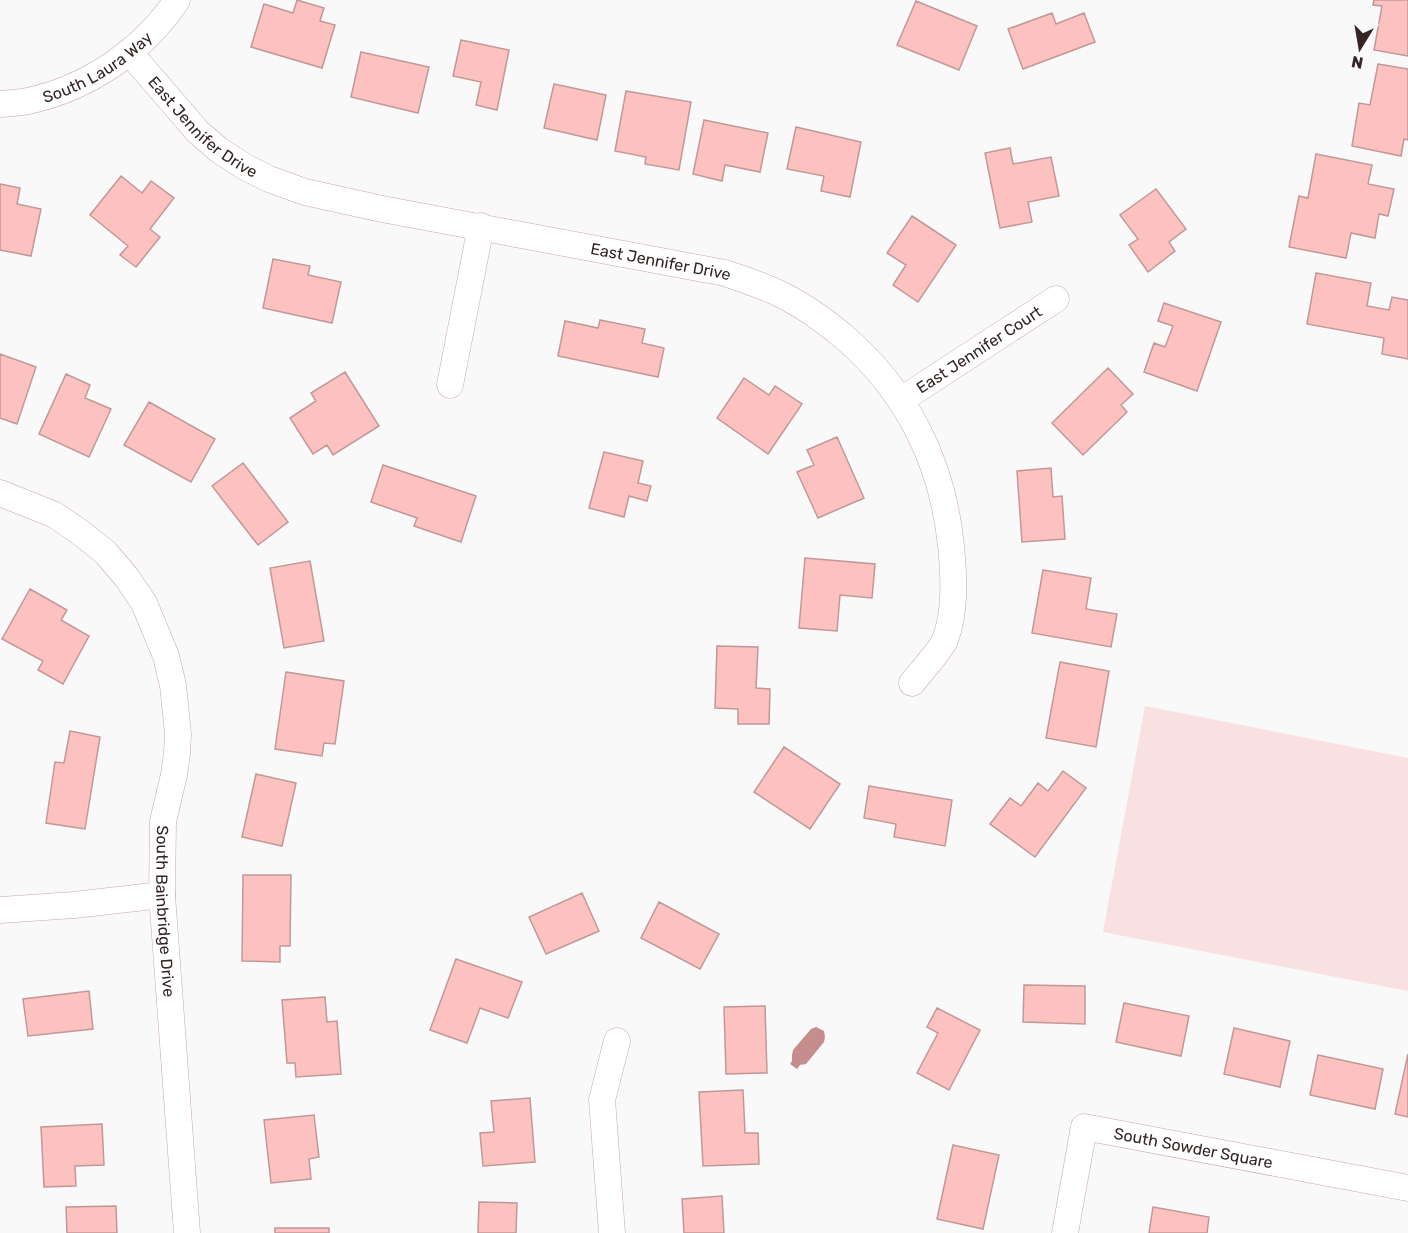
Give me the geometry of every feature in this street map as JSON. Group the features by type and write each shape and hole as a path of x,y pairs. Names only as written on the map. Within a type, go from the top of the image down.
{"street":[{"name":"South Laura Way","path":"0,104 27,101 75,86 100,73 150,35 177,0"},
{"name":"East Jennifer Drive","path":"129,52 198,132 219,150 269,179 305,192 382,209 725,273 785,296 833,328 877,369 901,400 921,435 941,490 950,531 953,561 951,615 944,642 912,684"},
{"path":"450,385 481,226"},
{"name":"East Jennifer Court","path":"901,400 1056,299"},
{"name":"South Bainbridge Drive","path":"0,493 55,515 105,553 127,578 144,603 166,656 174,685 178,734 177,753 163,820 162,895 187,1233"},
{"path":"0,910 74,905 162,895"},
{"path":"612,1233 602,1100 617,1041"},
{"name":"South Sowder Square","path":"1065,1233 1083,1126 1408,1188"}],"shaded area":[{"path":"1145,706 1408,758 1408,991 1103,932"},
{"path":"816,1027 824,1031 824,1042 806,1064 800,1065 797,1069 790,1064 793,1050 811,1029"}],"building":[{"path":"297,0 324,8 320,21 335,25 322,68 251,47 264,4 293,13"},
{"path":"1374,0 1408,0 1408,56 1374,50 1382,6 1373,5"},
{"path":"916,1 977,26 959,70 897,45"},
{"path":"1052,13 1056,24 1084,13 1095,42 1023,69 1008,29"},
{"path":"461,40 509,50 497,110 476,105 481,82 453,76"},
{"path":"361,52 429,67 418,113 351,97"},
{"path":"1378,64 1408,69 1408,140 1404,139 1401,156 1352,146 1359,103 1370,105"},
{"path":"554,84 606,95 597,140 544,128"},
{"path":"626,91 691,102 679,170 645,164 646,157 615,151"},
{"path":"704,120 768,133 760,172 725,165 722,181 693,174"},
{"path":"796,127 861,142 850,197 821,191 824,176 787,169"},
{"path":"1010,148 1013,164 1051,157 1059,196 1028,202 1032,222 1000,228 985,153"},
{"path":"1316,154 1372,165 1368,184 1394,189 1388,216 1379,214 1375,238 1351,233 1346,258 1289,247 1299,196 1308,198"},
{"path":"121,176 142,193 151,181 174,198 150,229 160,237 136,267 120,255 128,246 90,215"},
{"path":"0,184 20,188 17,204 41,209 31,256 0,250"},
{"path":"1156,189 1186,229 1169,242 1175,251 1148,272 1129,245 1138,239 1120,215"},
{"path":"912,216 956,245 918,302 893,285 906,265 887,253"},
{"path":"273,259 310,266 308,275 341,282 332,323 263,308"},
{"path":"1316,273 1371,283 1367,306 1389,310 1392,297 1408,300 1408,359 1382,354 1384,338 1307,324"},
{"path":"1164,303 1221,322 1197,391 1144,372 1154,343 1165,347 1173,326 1158,321"},
{"path":"600,320 645,329 642,343 664,348 658,377 558,356 565,321 598,328"},
{"path":"0,354 36,367 17,424 0,418"},
{"path":"1108,368 1133,394 1121,405 1127,412 1083,455 1052,423"},
{"path":"345,372 379,426 333,455 327,445 313,454 290,418 316,401 311,393"},
{"path":"66,374 90,385 85,398 111,409 89,457 39,434"},
{"path":"744,378 769,395 775,386 802,404 768,454 717,418"},
{"path":"149,402 215,439 191,482 124,445"},
{"path":"837,437 864,498 818,518 797,472 814,465 807,450"},
{"path":"604,452 643,461 638,483 651,486 647,501 629,496 624,517 589,508"},
{"path":"243,463 288,522 258,545 212,486"},
{"path":"383,465 476,496 461,542 414,526 417,518 371,502"},
{"path":"1051,468 1053,497 1062,496 1065,539 1022,542 1017,471"},
{"path":"805,558 875,564 872,598 840,595 837,631 799,628"},
{"path":"310,561 324,641 284,648 270,568"},
{"path":"1043,570 1091,578 1086,609 1117,614 1111,647 1032,633"},
{"path":"30,589 67,610 61,620 89,636 63,684 38,670 43,661 2,639"},
{"path":"717,646 758,647 756,688 770,689 769,724 738,724 738,709 715,708"},
{"path":"1060,662 1109,671 1096,747 1046,738"},
{"path":"286,672 344,681 335,744 324,743 322,756 275,749"},
{"path":"70,731 100,737 85,829 46,823 55,762 64,763"},
{"path":"784,747 840,784 810,829 754,792"},
{"path":"1063,771 1086,788 1035,857 990,824 1010,798 1021,806 1038,783 1048,791"},
{"path":"256,774 296,783 282,846 242,837"},
{"path":"869,786 952,800 945,846 894,837 896,824 864,818"},
{"path":"243,875 291,875 290,946 280,946 280,962 242,961"},
{"path":"582,893 599,931 546,954 529,917"},
{"path":"659,902 719,934 700,969 641,938"},
{"path":"456,959 522,982 508,1018 480,1008 467,1043 430,1030"},
{"path":"1024,985 1085,986 1085,1024 1023,1022"},
{"path":"89,991 93,1029 28,1036 23,999"},
{"path":"325,997 327,1022 337,1021 341,1074 296,1077 295,1063 287,1063 282,1000"},
{"path":"1124,1003 1189,1016 1181,1056 1116,1042"},
{"path":"765,1006 767,1073 726,1074 724,1007"},
{"path":"937,1008 980,1030 949,1090 917,1073 938,1033 927,1027"},
{"path":"1234,1028 1290,1041 1280,1087 1224,1074"},
{"path":"1408,1054 1408,1117 1395,1114"},
{"path":"1318,1055 1383,1069 1375,1109 1310,1095"},
{"path":"743,1090 745,1133 758,1133 759,1164 703,1166 699,1092"},
{"path":"530,1098 535,1162 483,1166 480,1133 494,1132 491,1101"},
{"path":"314,1115 319,1157 309,1159 311,1179 271,1183 264,1120"},
{"path":"102,1124 104,1165 75,1166 76,1186 44,1187 41,1127"},
{"path":"953,1145 999,1155 983,1229 937,1219"},
{"path":"722,1196 724,1233 684,1233 682,1199"},
{"path":"479,1202 517,1203 516,1233 478,1233"},
{"path":"116,1206 117,1233 67,1233 66,1207"},
{"path":"1153,1207 1209,1217 1207,1233 1149,1233"},
{"path":"275,1228 329,1228 329,1233 275,1233"}]}
